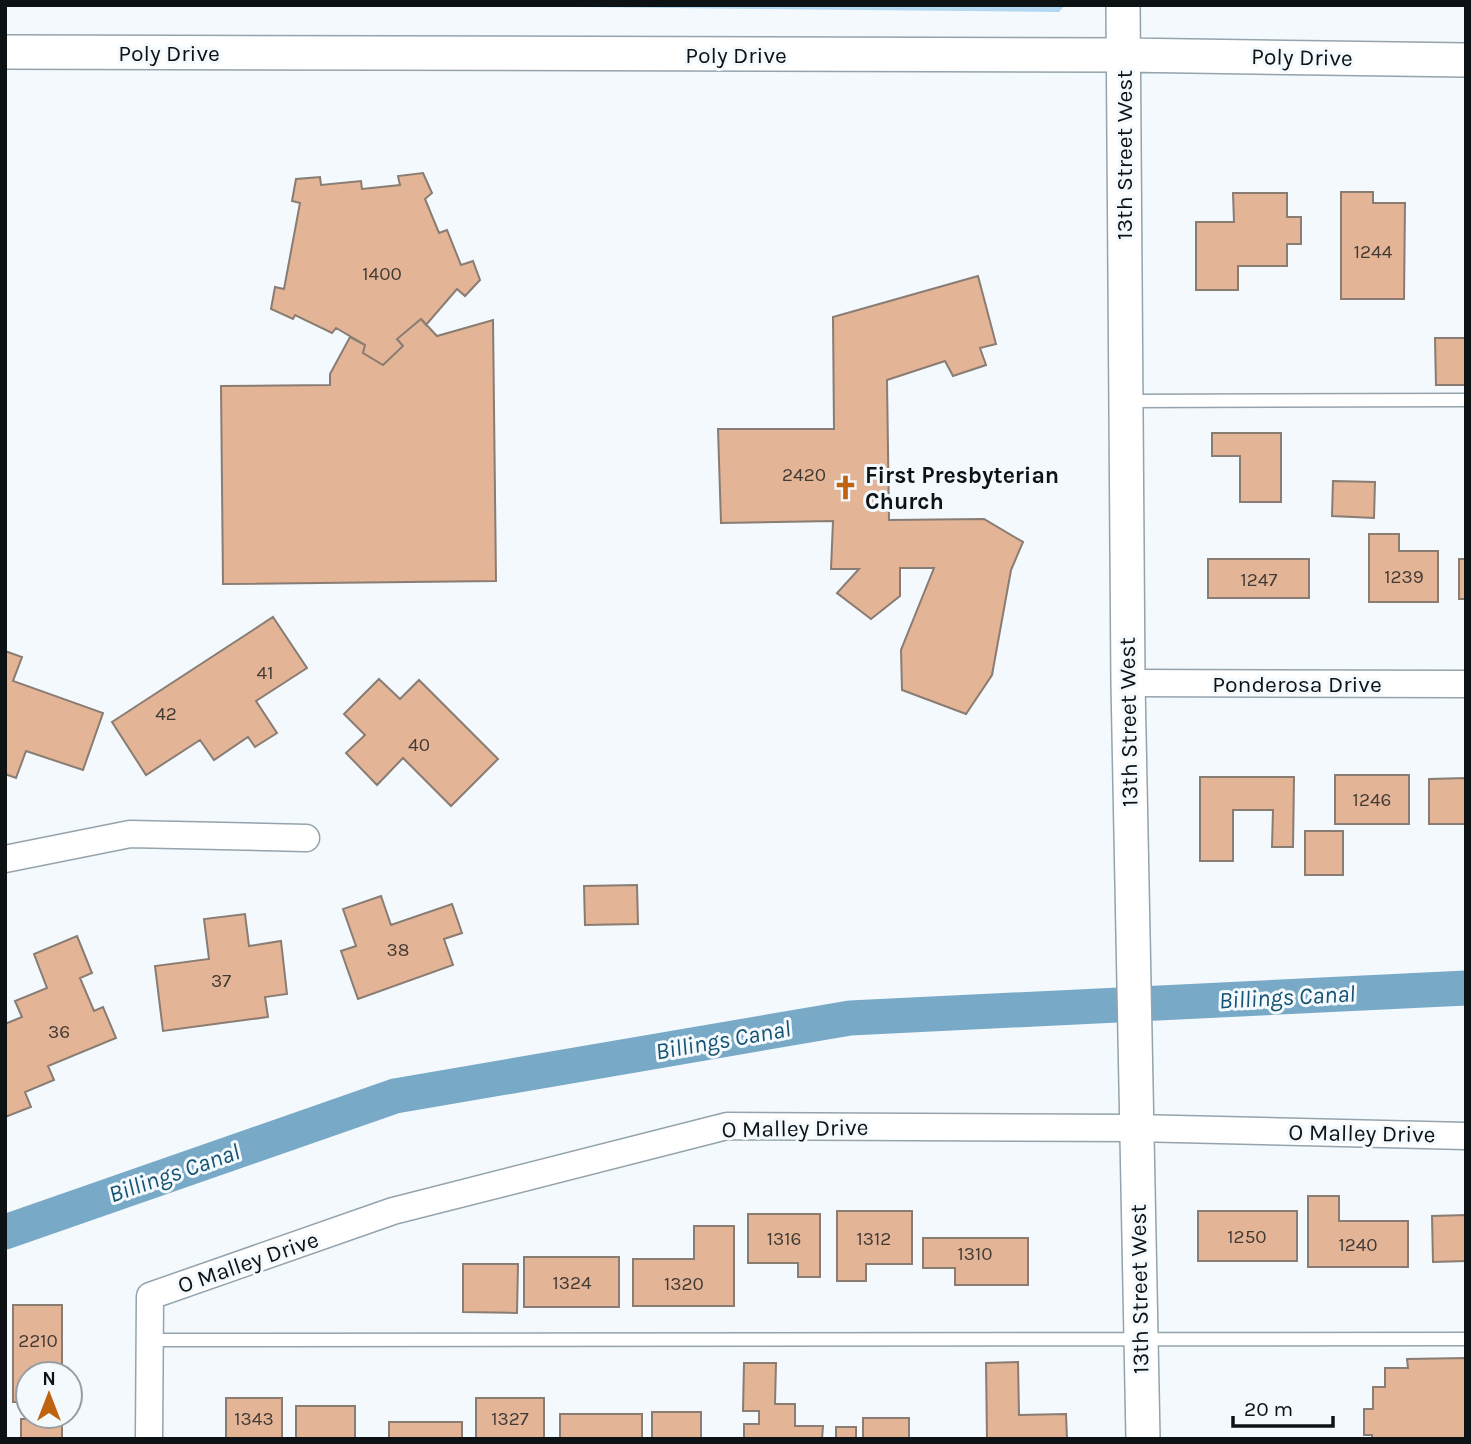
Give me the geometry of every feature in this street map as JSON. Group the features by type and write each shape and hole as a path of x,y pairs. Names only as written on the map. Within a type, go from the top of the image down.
{"street":[{"name":"13th Street West","path":"1123,5 1128,683 1143,1439"},
{"name":"Poly Drive","path":"5,52 1125,55 1466,60"},
{"name":"Ponderosa Drive","path":"1128,683 1466,684"},
{"path":"5,859 130,834 306,838"},
{"name":"O Malley Drive","path":"150,1340 150,1296 393,1211 727,1126 1135,1128 1466,1136"},
{"path":"149,1439 150,1340"}],"lane":[{"path":"1125,401 1466,401"},
{"path":"150,1340 1466,1339"}],"shaded area":[{"path":"390,5 1065,5 1059,12"}],"building":[{"path":"423,173 432,193 425,199 439,233 447,230 461,265 473,261 480,280 465,296 457,289 426,325 421,319 397,339 403,346 383,365 363,353 365,345 336,328 332,333 295,315 293,319 271,309 275,287 284,289 300,203 292,201 296,179 320,177 321,185 361,181 362,189 400,185 398,176"},
{"path":"1341,192 1373,192 1373,203 1405,203 1404,299 1341,299"},
{"path":"1233,193 1287,193 1287,217 1301,217 1301,244 1287,244 1287,266 1238,266 1238,290 1196,290 1196,222 1234,222"},
{"path":"978,276 996,344 980,348 986,365 953,376 945,361 887,380 889,520 984,519 1023,542 1011,570 992,675 966,714 902,690 901,650 934,568 900,568 900,596 871,619 837,593 859,569 831,569 833,521 721,523 718,429 834,429 833,317"},
{"path":"421,319 437,336 493,320 496,581 223,584 221,386 330,385 330,374 350,337 365,345 363,353 383,365 403,346 397,339"},
{"path":"1435,338 1466,338 1466,385 1436,385"},
{"path":"1212,433 1281,433 1281,502 1240,502 1240,456 1212,456"},
{"path":"1333,481 1375,482 1374,518 1332,516"},
{"path":"1369,534 1399,534 1399,551 1438,551 1438,602 1369,602"},
{"path":"1208,559 1309,559 1309,598 1208,598"},
{"path":"1459,559 1466,559 1466,599 1459,599"},
{"path":"273,617 307,668 256,701 277,733 255,747 248,737 214,760 200,740 146,775 112,722"},
{"path":"5,651 22,657 13,681 103,713 83,770 26,751 16,778 5,774"},
{"path":"379,679 400,699 419,680 498,759 451,806 403,758 377,785 346,753 365,735 344,714"},
{"path":"1335,775 1409,775 1409,824 1335,824"},
{"path":"1200,777 1294,777 1293,847 1272,847 1273,810 1233,810 1233,861 1200,861"},
{"path":"1466,778 1466,824 1429,824 1429,779"},
{"path":"1305,831 1343,831 1343,875 1305,875"},
{"path":"637,885 638,924 585,925 584,886"},
{"path":"381,896 391,925 452,904 462,933 444,939 453,965 358,999 341,951 356,946 343,909"},
{"path":"245,914 249,946 281,941 287,994 265,997 268,1017 163,1031 155,966 209,959 204,919"},
{"path":"77,936 92,973 80,978 94,1011 103,1007 116,1038 48,1066 54,1080 25,1092 31,1107 5,1117 5,1024 22,1017 15,1001 47,988 34,954"},
{"path":"1308,1196 1339,1196 1339,1221 1408,1221 1408,1267 1308,1267"},
{"path":"837,1211 912,1211 912,1264 866,1264 866,1281 837,1281"},
{"path":"1198,1211 1297,1211 1297,1261 1198,1261"},
{"path":"748,1214 820,1214 820,1277 798,1277 798,1263 748,1263"},
{"path":"1466,1215 1466,1261 1433,1262 1432,1216"},
{"path":"694,1226 734,1226 734,1306 633,1306 633,1259 694,1259"},
{"path":"923,1238 1028,1238 1028,1285 955,1285 955,1268 923,1268"},
{"path":"524,1257 619,1257 619,1307 524,1307"},
{"path":"463,1264 518,1264 517,1313 463,1312"},
{"path":"13,1305 62,1305 62,1360 14,1360 13,1402"},
{"path":"1466,1358 1466,1439 1372,1439 1372,1435 1364,1435 1364,1409 1373,1409 1373,1387 1385,1387 1385,1368 1408,1368 1407,1359"},
{"path":"1018,1362 1019,1415 1066,1414 1067,1439 987,1439 986,1363"},
{"path":"744,1363 776,1363 775,1404 795,1404 795,1426 823,1426 822,1439 744,1439 744,1424 759,1424 759,1411 743,1411"},
{"path":"226,1398 282,1398 282,1439 226,1439"},
{"path":"476,1398 544,1398 544,1439 476,1439"},
{"path":"296,1406 355,1406 355,1439 296,1439"},
{"path":"652,1412 701,1412 701,1438 730,1439 652,1439"},
{"path":"560,1414 642,1414 642,1439 560,1439"},
{"path":"863,1418 909,1418 909,1439 863,1439"},
{"path":"389,1422 462,1422 462,1439 389,1439"},
{"path":"836,1427 856,1427 856,1439 836,1439"},
{"path":"21,1430 62,1430 62,1439 21,1439"}],"waterway":[{"name":"Billings Canal","path":"5,1232 395,1096 850,1018 1466,988"}],"place":[{"name":"First Presbyterian Church","path":"845,488"}]}
